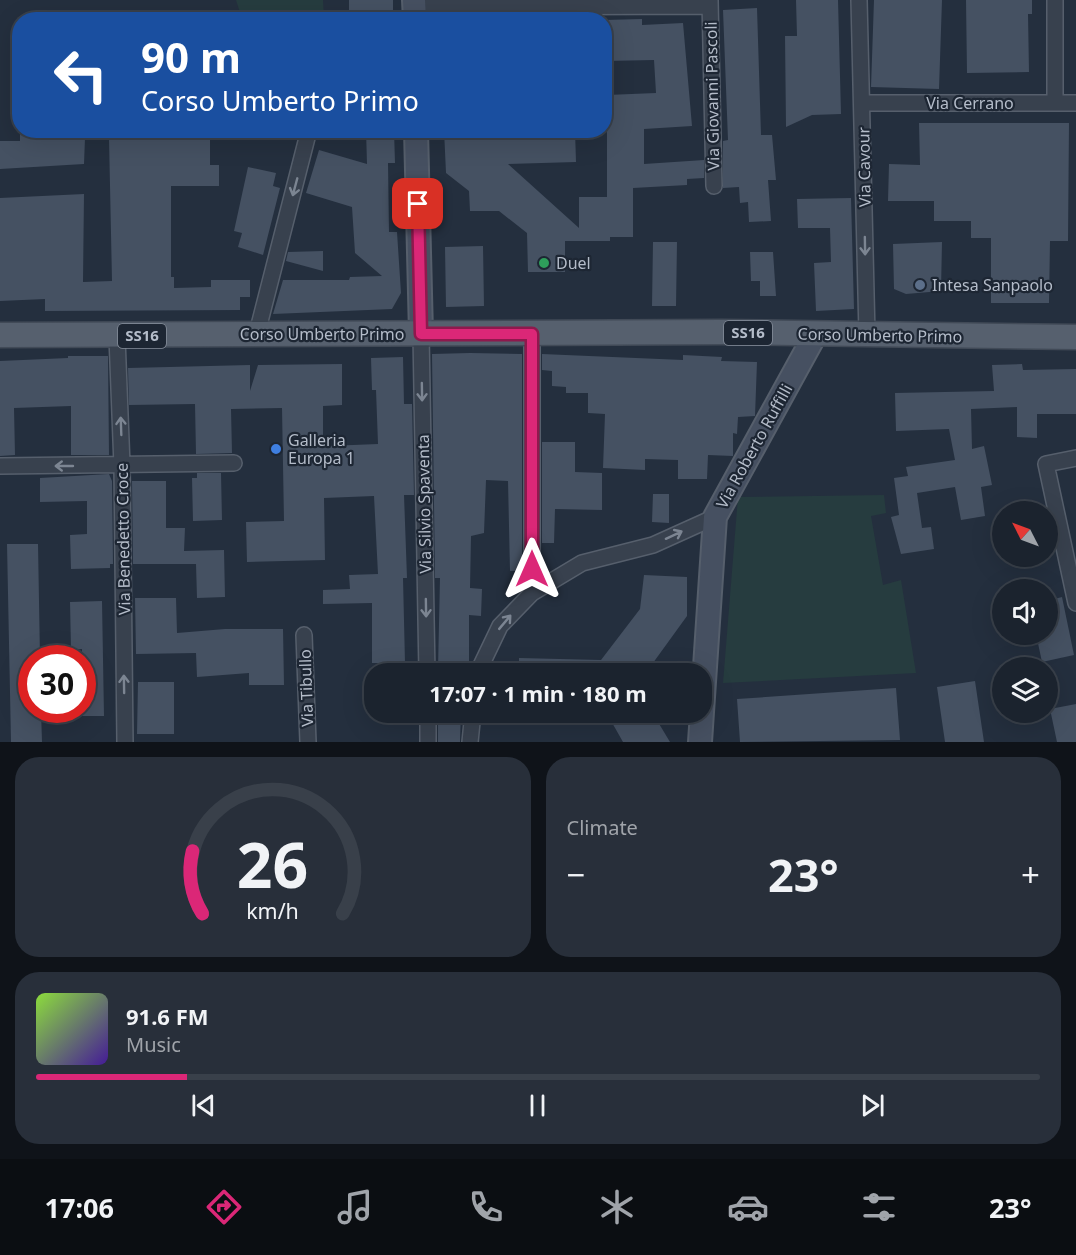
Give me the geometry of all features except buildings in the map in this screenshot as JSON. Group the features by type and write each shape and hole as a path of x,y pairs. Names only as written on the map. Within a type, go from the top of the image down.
{"main road":[{"name":"Corso Umberto Primo","path":"0,335 117,337 256,333 867,334 1076,337"}],"street":[{"name":"Via Cavour","path":"859,0 864,103 867,334"},
{"path":"1055,0 1055,103"},
{"name":"Via Giovanni Pascoli","path":"415,9 710,3 714,186"},
{"name":"Via Cerrano","path":"864,103 1076,103"},
{"path":"256,333 307,138"},
{"path":"416,138 421,334"},
{"name":"Via Silvio Spaventa","path":"421,334 427,663"},
{"path":"532,334 532,593"},
{"name":"Via Roberto Ruffilli","path":"700,742 715,517 815,334"},
{"name":"Via Benedetto Croce","path":"117,337 122,466 125,742"},
{"path":"1076,458 1046,464 1076,603"},
{"path":"0,466 234,463"},
{"path":"482,663 500,626 532,593 582,563 652,546 715,517"},
{"name":"Via Tibullo","path":"304,635 308,742"},
{"path":"428,723 428,742"},
{"path":"470,742 472,723"}],"green space":[{"path":"236,0 323,0 324,12 240,12"},
{"path":"884,495 886,513 871,516 883,585 901,580 916,673 723,683 738,497"}],"place":[{"name":"Duel","path":"544,263"},
{"name":"Intesa Sanpaolo","path":"920,285"},
{"name":"Galleria Europa 1","path":"276,449"}],"route":[{"path":"418,204 421,334 532,334 532,569"}]}
